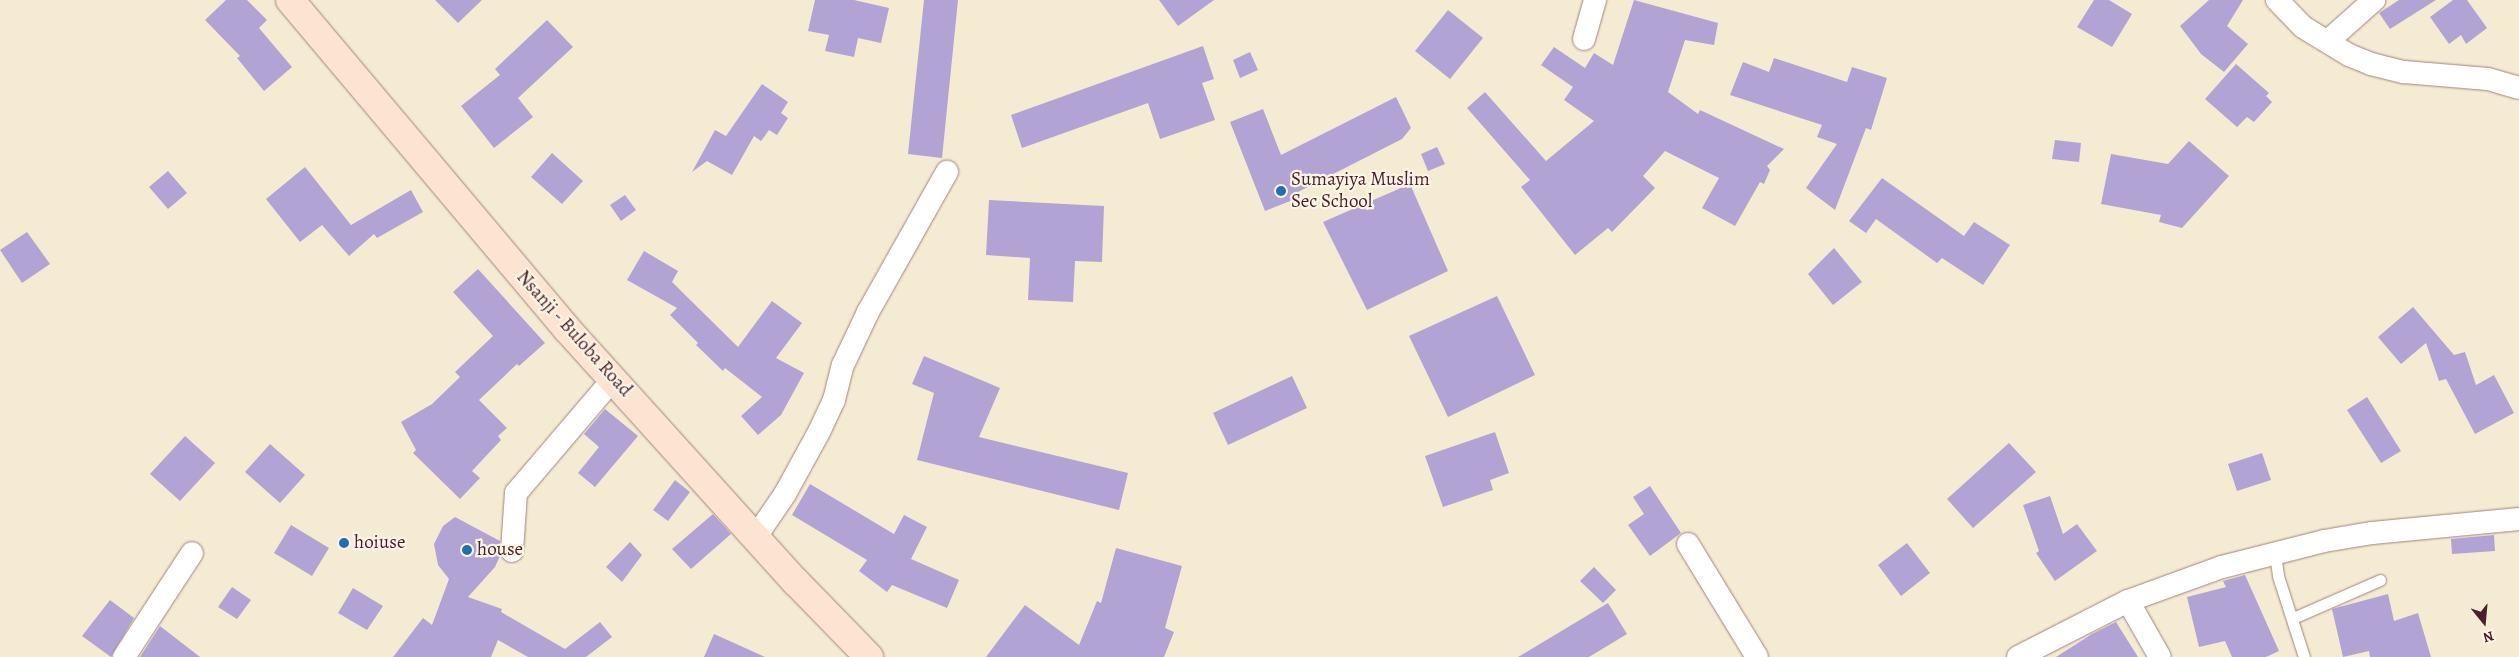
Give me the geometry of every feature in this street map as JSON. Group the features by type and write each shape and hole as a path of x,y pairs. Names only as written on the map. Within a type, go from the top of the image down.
{"main road":[{"name":"Nsanji - Buloba Road","path":"290,0 466,212 796,582 865,655"}],"street":[{"path":"1584,39 1595,0"},
{"path":"2277,0 2303,27 2328,40 2349,55 2371,64 2404,72 2488,79 2519,88"},
{"path":"2328,40 2374,0"},
{"path":"756,535 785,494 815,440 834,400 843,366 868,312 947,172"},
{"path":"512,551 516,493 614,378"},
{"path":"2018,657 2128,601 2222,567 2372,532 2519,519"},
{"path":"1688,544 1757,657"},
{"path":"124,657 192,553"},
{"path":"2128,601 2160,657"}],"lane":[{"path":"2275,554 2278,576 2304,657"},
{"path":"2293,618 2380,580"}],"building":[{"path":"226,0 247,0 267,20 259,28 292,67 264,91 237,58 240,56 205,20"},
{"path":"435,0 482,0 458,23"},
{"path":"815,0 854,0 889,8 881,43 858,38 854,57 825,51 829,35 808,31"},
{"path":"924,0 958,0 942,158 908,154"},
{"path":"1159,0 1214,0 1178,26"},
{"path":"1634,0 1718,23 1714,45 1685,40 1668,92 1698,114 1700,110 1784,149 1767,166 1770,170 1764,184 1760,182 1735,226 1702,208 1719,178 1665,151 1643,176 1655,188 1612,232 1608,228 1575,255 1521,187 1530,180 1467,108 1485,92 1546,161 1594,121 1564,100 1573,87 1541,65 1554,47 1585,68 1594,53 1613,65"},
{"path":"2094,0 2109,0 2132,14 2112,47 2077,27"},
{"path":"2209,0 2243,0 2227,26 2248,44 2224,72 2201,54 2180,26"},
{"path":"2399,0 2436,0 2390,29 2379,13"},
{"path":"2453,0 2467,0 2487,28 2466,44 2461,35 2449,44 2430,17"},
{"path":"1448,10 1483,38 1450,79 1415,51"},
{"path":"547,20 573,47 518,98 533,117 494,148 461,106 500,75 495,69"},
{"path":"1203,46 1214,79 1202,83 1215,120 1160,139 1148,103 1022,148 1011,115"},
{"path":"1250,52 1258,70 1240,78 1233,60"},
{"path":"1774,58 1847,82 1852,67 1887,78 1871,130 1866,128 1835,210 1806,188 1837,144 1817,137 1822,125 1730,95 1743,62 1769,72"},
{"path":"2236,64 2269,93 2266,96 2272,102 2254,122 2247,117 2237,127 2205,99"},
{"path":"762,84 788,102 781,113 788,118 777,135 769,130 761,141 754,136 732,175 707,161 692,172 715,130 726,136"},
{"path":"1396,97 1411,128 1402,139 1296,193 1298,198 1265,211 1230,122 1263,109 1281,155"},
{"path":"2055,140 2081,143 2079,162 2052,159"},
{"path":"2189,141 2229,176 2182,228 2159,222 2161,215 2101,204 2111,154 2168,164"},
{"path":"1437,147 1445,164 1428,171 1421,154"},
{"path":"552,153 583,181 562,204 531,177"},
{"path":"305,167 351,225 411,190 423,212 377,238 374,234 349,256 322,225 300,242 266,199"},
{"path":"168,171 187,193 168,209 149,187"},
{"path":"1882,178 1964,236 1974,222 2010,245 1983,285 1942,258 1937,263 1876,219 1866,233 1849,221"},
{"path":"1410,184 1448,271 1367,310 1323,222"},
{"path":"625,195 636,210 621,221 610,205"},
{"path":"989,200 1104,206 1102,262 1075,261 1073,302 1028,300 1030,258 986,255"},
{"path":"27,232 50,264 22,283 0,250"},
{"path":"1834,248 1862,282 1833,305 1808,274"},
{"path":"644,251 678,271 672,282 738,347 772,301 802,323 776,358 804,373 781,415 758,435 741,416 762,397 725,368 723,371 696,345 698,343 670,315 677,308 627,280"},
{"path":"478,269 545,343 519,366 517,364 479,400 507,428 498,436 501,440 472,471 480,478 460,499 413,453 416,450 401,422 432,404 460,377 455,372 493,336 453,292"},
{"path":"1497,296 1535,375 1448,417 1409,336"},
{"path":"2413,307 2454,355 2465,352 2476,385 2494,375 2514,413 2475,434 2446,379 2439,381 2426,343 2401,364 2378,337"},
{"path":"924,356 1000,388 979,437 1128,473 1119,510 917,460 934,393 912,384"},
{"path":"1292,376 1307,408 1228,445 1213,413"},
{"path":"2367,397 2401,451 2381,463 2347,410"},
{"path":"605,409 638,436 595,487 578,473 599,447 584,434"},
{"path":"1495,432 1509,473 1490,480 1493,490 1443,507 1425,456"},
{"path":"185,436 215,463 180,501 150,474"},
{"path":"2009,443 2036,472 1973,528 1947,499"},
{"path":"270,444 305,475 280,503 245,472"},
{"path":"2262,453 2271,480 2237,491 2228,464"},
{"path":"675,480 690,492 668,521 653,510"},
{"path":"810,484 894,534 904,515 927,527 911,559 959,580 947,608 892,585 887,592 859,571 867,560 792,515"},
{"path":"1650,486 1681,533 1650,556 1628,525 1644,514 1633,497"},
{"path":"2050,496 2063,534 2077,524 2097,551 2055,581 2036,553 2039,551 2023,505"},
{"path":"713,514 731,534 691,569 672,549"},
{"path":"455,517 500,541 500,556 495,567 468,597 502,609 501,612 565,649 600,622 612,637 586,657 528,657 498,640 491,657 393,657 423,618 432,625 449,579 438,565 434,544 443,526"},
{"path":"291,525 329,548 312,576 274,553"},
{"path":"2494,535 2495,551 2452,554 2451,539"},
{"path":"630,542 642,555 622,582 606,567"},
{"path":"1907,543 1930,573 1901,596 1878,565"},
{"path":"1116,548 1182,566 1165,628 1174,632 1164,657 986,657 1025,605 1079,645 1097,601 1101,603"},
{"path":"1594,567 1616,590 1603,603 1580,581"},
{"path":"2245,575 2279,651 2266,657 2232,657 2225,641 2199,647 2187,597 2226,587 2223,581"},
{"path":"232,587 251,600 237,619 218,607"},
{"path":"353,588 383,606 367,630 338,613"},
{"path":"2388,594 2394,621 2418,613 2431,657 2370,657 2369,651 2343,657 2332,609"},
{"path":"110,600 134,618 111,657 82,636"},
{"path":"1608,603 1627,634 1589,657 1518,657"},
{"path":"2116,622 2138,657 2056,657 2092,634"},
{"path":"160,626 200,657 140,657"},
{"path":"714,634 765,657 704,657"}],"place":[{"name":"Sumayiya Muslim Sec School","path":"1281,191"},
{"name":"hoiuse","path":"344,543"},
{"name":"house","path":"467,550"}]}
